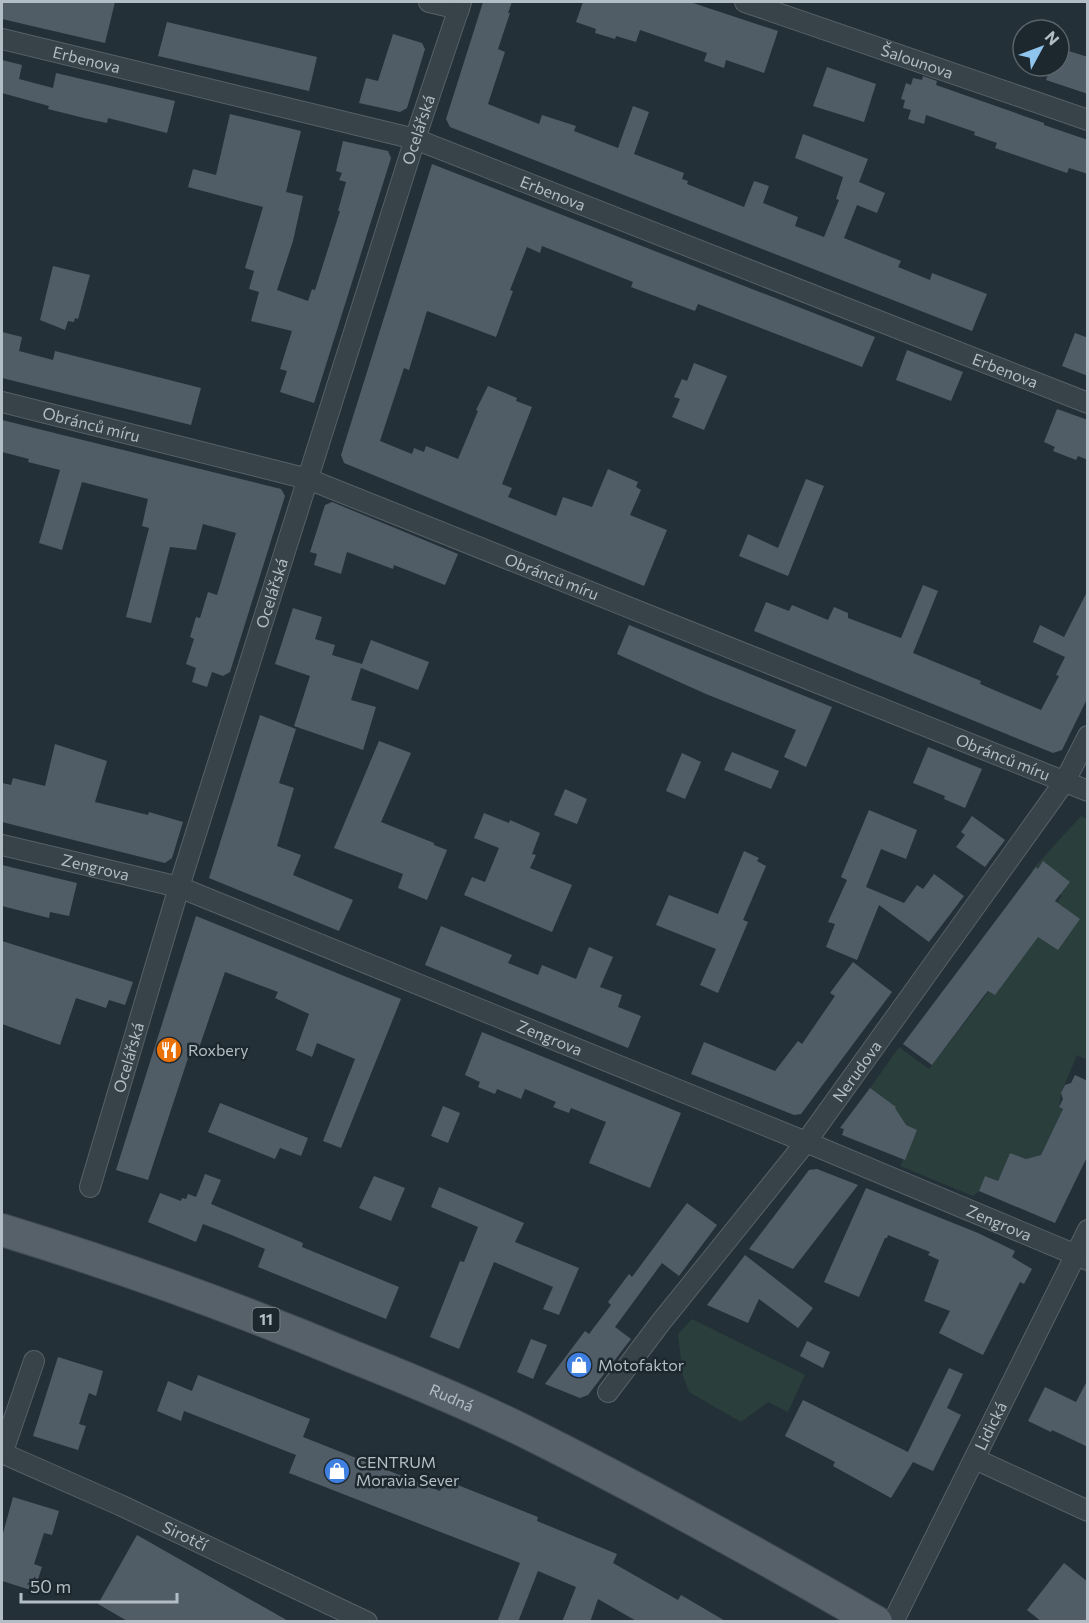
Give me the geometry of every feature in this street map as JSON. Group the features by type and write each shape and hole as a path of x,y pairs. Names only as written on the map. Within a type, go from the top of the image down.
{"main road":[{"name":"Rudná","path":"2,1230 74,1252 247,1313 400,1376 522,1430 694,1519 876,1622"}],"street":[{"path":"429,2 460,5"},
{"name":"Šalounova","path":"745,2 1088,120"},
{"name":"Ocelářská","path":"90,1186 179,887 415,139 460,5"},
{"name":"Erbenova","path":"2,39 415,139 1088,403"},
{"name":"Obránců míru","path":"2,402 308,479 1088,791"},
{"name":"Nerudova","path":"608,1392 661,1322 806,1142 1065,781 1088,736"},
{"name":"Zengrova","path":"2,845 179,887 1082,1257"},
{"name":"Lidická","path":"893,1622 975,1459 1082,1257 1088,1230"},
{"path":"2,1453 33,1361"},
{"name":"Sirotčí","path":"2,1453 120,1505 367,1622"},
{"path":"975,1459 1088,1511"}],"green space":[{"path":"1081,816 1087,819 1087,1060 1077,1055 1061,1093 1059,1107 1063,1109 1041,1155 1026,1159 1010,1153 998,1181 985,1176 979,1191 973,1196 900,1166 915,1135 863,1098 899,1047 929,1069 1062,896 1031,871"},
{"path":"692,1319 805,1375 788,1412 768,1402 741,1422 689,1392 683,1376 678,1334"}],"building":[{"path":"2,2 115,2 105,43 2,19"},
{"path":"483,2 512,2 498,49 505,52 488,104 539,124 542,115 576,126 574,131 618,148 633,106 649,112 634,154 684,173 682,179 688,181 687,184 744,207 754,181 769,186 763,203 798,217 795,226 824,237 839,200 836,199 843,177 795,158 803,134 868,159 859,182 885,193 877,213 857,205 844,238 901,261 898,267 930,280 932,273 987,294 972,331 450,127 446,119"},
{"path":"583,2 690,2 778,31 764,73 726,60 724,68 704,61 707,53 640,30 636,42 595,33 596,29 576,22"},
{"path":"167,22 317,57 309,91 158,56"},
{"path":"393,34 422,43 425,49 407,108 400,112 359,103 366,78 378,81"},
{"path":"1071,52 1088,57 1088,94 1046,80 1047,78 1071,78"},
{"path":"2,60 22,65 19,79 53,88 56,73 175,101 167,133 108,118 107,123 84,118 48,109 49,106 2,93"},
{"path":"827,67 876,84 864,122 813,106"},
{"path":"923,76 937,81 936,85 1088,140 1088,174 1069,168 1067,173 995,148 997,143 974,135 975,132 926,115 924,124 908,119 911,110 903,108 905,100 901,99 906,83 911,85 913,78 922,80"},
{"path":"230,114 301,131 286,192 303,196 293,241 277,290 308,301 312,289 315,290 340,211 338,211 346,182 339,180 342,173 336,171 343,141 388,151 391,158 314,403 280,392 287,371 280,369 292,331 251,321 259,292 249,289 254,271 245,268 263,207 188,187 193,169 216,175"},
{"path":"432,164 875,337 862,367 698,304 695,311 660,298 631,287 633,282 542,246 540,253 527,247 510,290 513,291 496,337 427,311 409,370 404,368 380,441 412,454 414,448 424,452 426,446 458,459 478,411 476,410 488,386 517,398 516,401 532,407 502,484 512,488 508,497 556,516 563,497 592,507 608,469 638,482 636,487 641,490 630,515 667,530 644,586 344,463 341,455"},
{"path":"53,266 90,275 78,319 75,318 74,322 68,321 65,330 40,320"},
{"path":"2,332 22,337 19,351 53,360 55,351 201,388 191,425 2,378"},
{"path":"1075,333 1088,338 1088,376 1062,366"},
{"path":"907,350 963,372 951,401 896,380"},
{"path":"694,363 727,376 704,430 672,417 680,399 674,397 682,379 687,381"},
{"path":"1057,409 1088,420 1088,460 1078,456 1076,460 1053,451 1055,447 1044,442"},
{"path":"2,420 281,489 285,496 230,672 223,676 212,672 207,687 192,682 196,668 186,664 194,639 190,637 196,617 200,618 208,592 217,595 236,533 203,524 196,550 170,547 151,623 126,617 149,528 142,526 148,499 82,482 62,550 39,543 60,470 28,462 29,459 2,452"},
{"path":"806,479 824,486 788,576 739,556 748,534 778,548"},
{"path":"332,502 458,554 445,585 394,565 393,569 347,552 341,574 314,565 317,554 310,552 325,505"},
{"path":"923,585 938,591 913,653 981,681 980,684 1041,710 1059,676 1056,675 1065,657 1033,642 1040,625 1064,637 1088,590 1088,697 1062,750 1053,753 754,631 766,602 789,611 792,605 828,620 834,607 848,613 848,618 901,638"},
{"path":"293,608 322,617 315,639 335,645 332,655 362,664 371,640 429,662 418,690 361,668 351,700 376,707 363,750 294,726 310,676 275,664"},
{"path":"629,625 832,707 806,767 784,757 796,730 706,694 617,654"},
{"path":"260,715 296,729 279,783 294,788 277,846 301,855 293,875 353,900 339,931 209,878"},
{"path":"379,741 411,753 381,822 447,850 427,900 398,888 403,874 334,848"},
{"path":"55,744 107,761 95,802 148,815 149,812 183,822 172,858 165,863 2,822 2,783 11,785 13,778 45,786"},
{"path":"928,747 982,769 965,808 944,799 945,796 913,783"},
{"path":"732,752 779,771 771,789 724,770"},
{"path":"682,753 701,762 685,799 666,791"},
{"path":"565,789 587,799 577,824 554,815"},
{"path":"869,810 917,830 906,859 881,849 866,887 904,903 917,885 923,889 934,874 964,896 929,942 879,905 857,960 826,947 835,924 828,922 847,880 841,877"},
{"path":"484,813 509,823 510,820 540,833 532,854 536,855 530,868 572,885 552,932 464,895 472,877 485,882 499,848 474,838"},
{"path":"972,816 1005,840 985,867 956,847 965,835 961,832"},
{"path":"744,851 759,858 757,861 766,866 743,920 748,922 718,993 700,985 716,949 656,925 669,895 718,914"},
{"path":"1043,861 1070,882 1055,901 1080,919 1058,950 1038,937 995,995 988,991 983,997 932,1065 903,1044 1036,867 1038,869"},
{"path":"2,865 77,883 69,916 50,912 49,918 2,906"},
{"path":"196,916 401,999 341,1148 323,1141 355,1059 317,1043 312,1057 296,1050 309,1014 275,998 278,992 225,972 199,1048 192,1046 148,1180 116,1170"},
{"path":"441,926 512,955 508,963 538,975 542,965 576,979 589,947 613,957 600,987 622,995 618,1007 641,1016 628,1048 425,965"},
{"path":"2,941 133,982 125,1005 109,1000 106,1008 76,998 60,1045 2,1024"},
{"path":"853,962 892,992 801,1114 794,1115 691,1074 704,1042 775,1071 798,1041 802,1044 835,996 830,993"},
{"path":"482,1032 681,1113 650,1188 589,1163 606,1122 571,1108 569,1113 553,1107 556,1102 525,1089 521,1099 497,1089 495,1094 478,1087 480,1082 465,1075"},
{"path":"1075,1075 1088,1081 1088,1155 1055,1223 979,1191 985,1176 998,1181 1010,1153 1026,1159 1041,1155 1063,1109 1059,1107 1063,1099 1061,1093"},
{"path":"870,1088 896,1107 906,1125 917,1130 905,1160 842,1135 844,1129 840,1128"},
{"path":"220,1103 308,1138 301,1156 280,1148 275,1159 208,1132"},
{"path":"443,1106 460,1113 448,1143 431,1136"},
{"path":"817,1169 858,1185 793,1269 749,1249 809,1170"},
{"path":"205,1174 221,1180 211,1204 303,1243 302,1247 399,1287 386,1319 258,1267 265,1249 229,1234 203,1224 196,1242 148,1222 160,1193 181,1201 182,1198 186,1199 188,1194 196,1197"},
{"path":"374,1176 405,1188 391,1221 359,1208"},
{"path":"439,1187 524,1223 515,1242 579,1268 559,1315 543,1309 553,1287 494,1262 459,1349 430,1337 460,1261 464,1262 478,1227 431,1207"},
{"path":"866,1188 978,1233 1015,1251 1012,1257 1032,1269 1024,1284 1020,1282 983,1355 939,1333 950,1311 924,1301 939,1260 928,1255 930,1252 888,1235 859,1297 824,1282"},
{"path":"687,1203 717,1225 679,1276 662,1263 615,1327 631,1339 588,1395 580,1398 545,1384 585,1331 589,1334 611,1305 608,1302 629,1274 632,1277"},
{"path":"745,1255 813,1308 798,1328 759,1299 748,1323 707,1305"},
{"path":"531,1339 547,1345 533,1379 517,1372"},
{"path":"807,1341 830,1352 823,1368 800,1356"},
{"path":"58,1357 103,1371 96,1396 89,1393 79,1424 86,1426 78,1450 33,1436"},
{"path":"949,1368 963,1374 947,1408 961,1415 933,1471 913,1462 891,1498 833,1466 835,1462 785,1436 803,1400 908,1452"},
{"path":"198,1375 310,1419 303,1437 440,1491 445,1480 538,1517 537,1521 617,1554 613,1563 678,1600 681,1595 727,1622 638,1622 598,1599 590,1622 562,1622 576,1587 538,1571 518,1622 497,1622 520,1563 289,1473 296,1455 184,1411 181,1421 157,1411 168,1381 192,1391"},
{"path":"1088,1379 1088,1447 1028,1421 1045,1387 1076,1402"},
{"path":"13,1497 59,1511 52,1535 44,1533 34,1564 42,1567 34,1591 2,1581 2,1537"},
{"path":"137,1535 290,1622 129,1622 98,1604"},
{"path":"1064,1563 1088,1582 1088,1622 1042,1622 1027,1610"}],"place":[{"name":"Roxbery","path":"169,1050"},
{"name":"Motofaktor","path":"579,1365"},
{"name":"CENTRUM Moravia Sever","path":"337,1471"}]}
